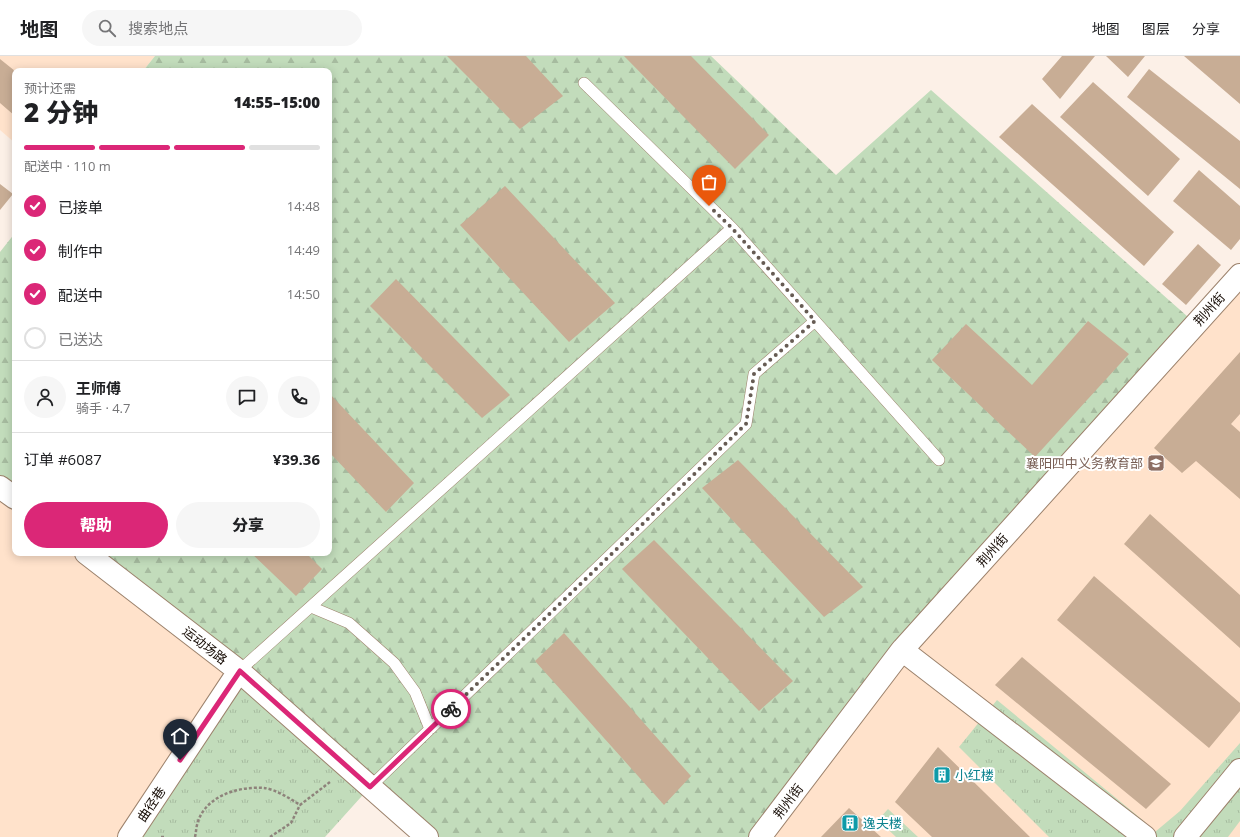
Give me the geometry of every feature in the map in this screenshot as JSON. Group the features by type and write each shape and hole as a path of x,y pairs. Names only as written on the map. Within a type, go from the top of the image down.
{"street":[{"name":"荆州街","path":"760,837 902,650 1240,275"},
{"path":"0,487 12,496"},
{"name":"运动场路","path":"90,556 240,671 427,837"},
{"path":"902,650 1144,837"},
{"name":"曲径巷","path":"129,837 240,671"},
{"path":"1184,837 1240,770"}],"lane":[{"path":"584,83 732,228 940,460"},
{"path":"240,671 732,228"},
{"path":"370,787 746,424 754,374 815,321"},
{"path":"311,607 349,622 394,663 415,692 430,729"}],"path":[{"path":"270,837 291,823 300,805 348,767"},
{"path":"196,837 197,824 206,808 220,796 237,789 265,788 286,796 300,805"}],"shaded area":[{"path":"0,56 155,56 145,68 12,68 12,140 0,130"},
{"name":"襄阳四中义务教育部","path":"1240,276 1240,837 760,837 902,650"},
{"path":"0,485 12,495 12,556 91,556 239,671 129,837 0,837"}],"green space":[{"path":"155,56 711,56 836,175 931,90 1196,324 902,650 760,837 427,837 90,556 332,556 332,68 145,68"},
{"path":"12,237 12,496 0,486 0,252"},
{"path":"239,671 370,787 325,837 129,837"},
{"path":"997,700 1145,822 1133,837 1049,837 959,747"},
{"path":"1240,743 1240,821 1228,837 1149,837 1180,811"},
{"path":"888,809 918,837 896,837 878,820"}],"building":[{"path":"447,56 526,56 563,96 520,129"},
{"path":"624,56 691,56 769,135 735,169"},
{"path":"1062,56 1095,56 1060,99 1042,79"},
{"path":"1106,56 1145,56 1128,77"},
{"path":"1184,56 1240,56 1240,104"},
{"path":"0,59 12,69 12,113 0,103"},
{"path":"1149,69 1240,141 1240,189 1127,97"},
{"path":"1093,82 1180,159 1148,196 1060,117"},
{"path":"1032,104 1174,232 1144,266 999,137"},
{"path":"1199,170 1240,206 1240,239 1231,250 1173,201"},
{"path":"0,184 12,193 12,195 0,210"},
{"path":"505,186 615,303 569,342 460,225"},
{"path":"1198,244 1221,265 1186,305 1162,284"},
{"path":"396,279 510,395 482,418 370,306"},
{"path":"1088,321 1129,354 1035,457 932,360 966,324 1032,385"},
{"path":"1240,352 1240,414 1231,424 1240,432 1240,499 1196,461 1182,473 1154,448"},
{"path":"332,396 414,483 386,512 332,455"},
{"path":"738,460 863,587 824,617 702,488"},
{"path":"1150,514 1240,595 1240,648 1124,544"},
{"path":"654,540 793,681 759,711 622,569"},
{"path":"254,556 309,556 322,569 296,596"},
{"path":"1094,576 1240,703 1240,711 1209,748 1057,620"},
{"path":"564,633 691,776 664,805 535,661"},
{"path":"1022,657 1171,784 1146,809 995,685"},
{"name":"小红楼","path":"938,747 1030,837 932,837 895,802"},
{"name":"逸夫楼","path":"849,808 881,837 821,837"}],"way so far":[{"path":"451,709 746,424 754,374 815,321 732,228 709,206"}],"place":[{"name":"襄阳四中义务教育部","path":"1156,463"},
{"name":"小红楼","path":"942,775"},
{"name":"逸夫楼","path":"850,823"}],"route":[{"path":"180,760 240,671 370,787 451,709"}]}
